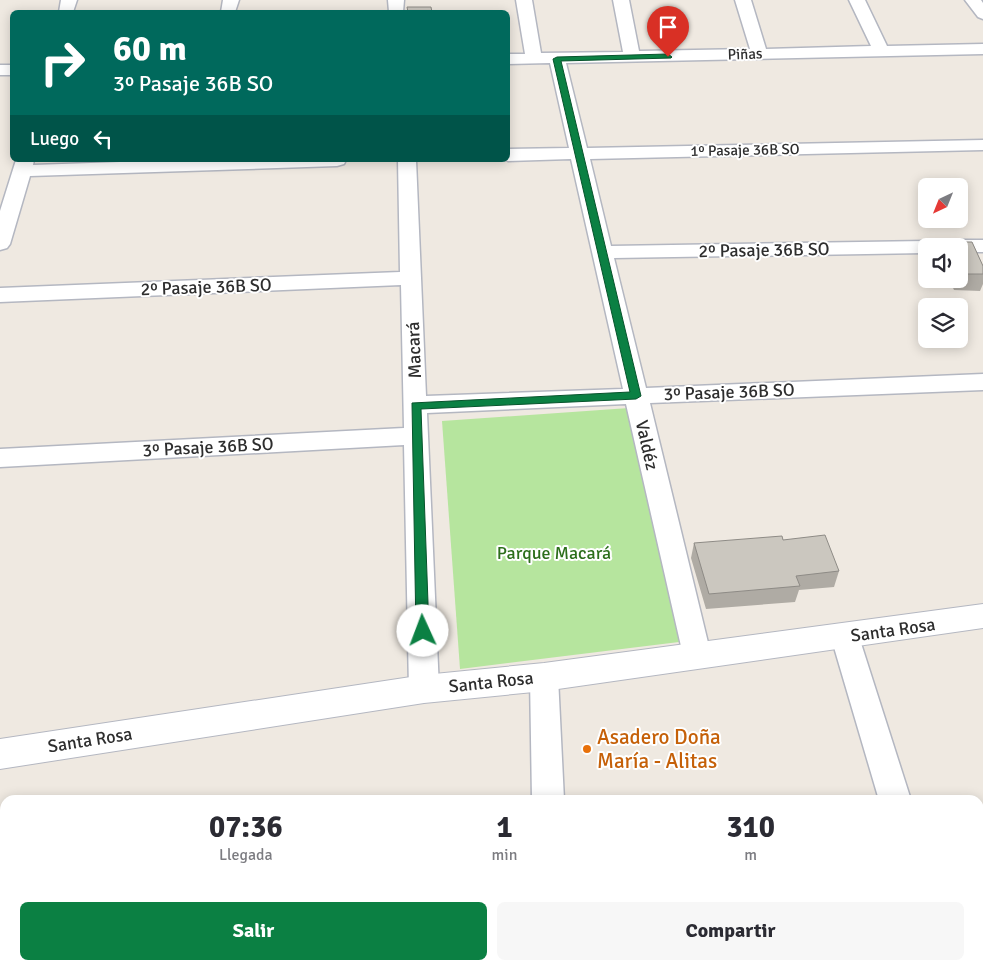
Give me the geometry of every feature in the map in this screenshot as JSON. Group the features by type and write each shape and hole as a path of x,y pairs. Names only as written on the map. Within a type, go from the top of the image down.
{"street":[{"path":"524,0 534,59"},
{"path":"621,0 632,58"},
{"path":"743,0 760,54"},
{"path":"857,0 881,51"},
{"path":"973,0 983,14"},
{"name":"Piñas","path":"510,59 632,58 983,49"},
{"name":"Valdéz","path":"557,59 697,655"},
{"name":"1º Pasaje 36B SO","path":"510,156 983,145"},
{"path":"0,244 24,166 233,162"},
{"name":"Macará","path":"408,162 424,689"},
{"path":"968,246 983,246"},
{"name":"2º Pasaje 36B SO","path":"602,252 918,247"},
{"name":"2º Pasaje 36B SO","path":"0,295 411,278"},
{"name":"3º Pasaje 36B SO","path":"416,405 983,382"},
{"name":"3º Pasaje 36B SO","path":"0,458 416,436"},
{"name":"Santa Rosa","path":"0,754 424,689 544,677 697,655 845,637 983,616"},
{"path":"845,637 893,795"},
{"path":"544,677 548,795"}],"green space":[{"name":"Parque Macará","path":"629,408 679,642 460,669 442,421"}],"building":[{"path":"407,7 431,7 432,10 408,10"},
{"path":"968,242 972,242 983,266 983,274 968,274"},
{"path":"825,535 839,571 796,576 800,586 709,594 694,543 782,536 783,540"}],"place":[{"name":"Asadero Doña María - Alitas","path":"587,749"}],"route":[{"path":"423,631 416,405 636,396 557,59 668,57"}]}
